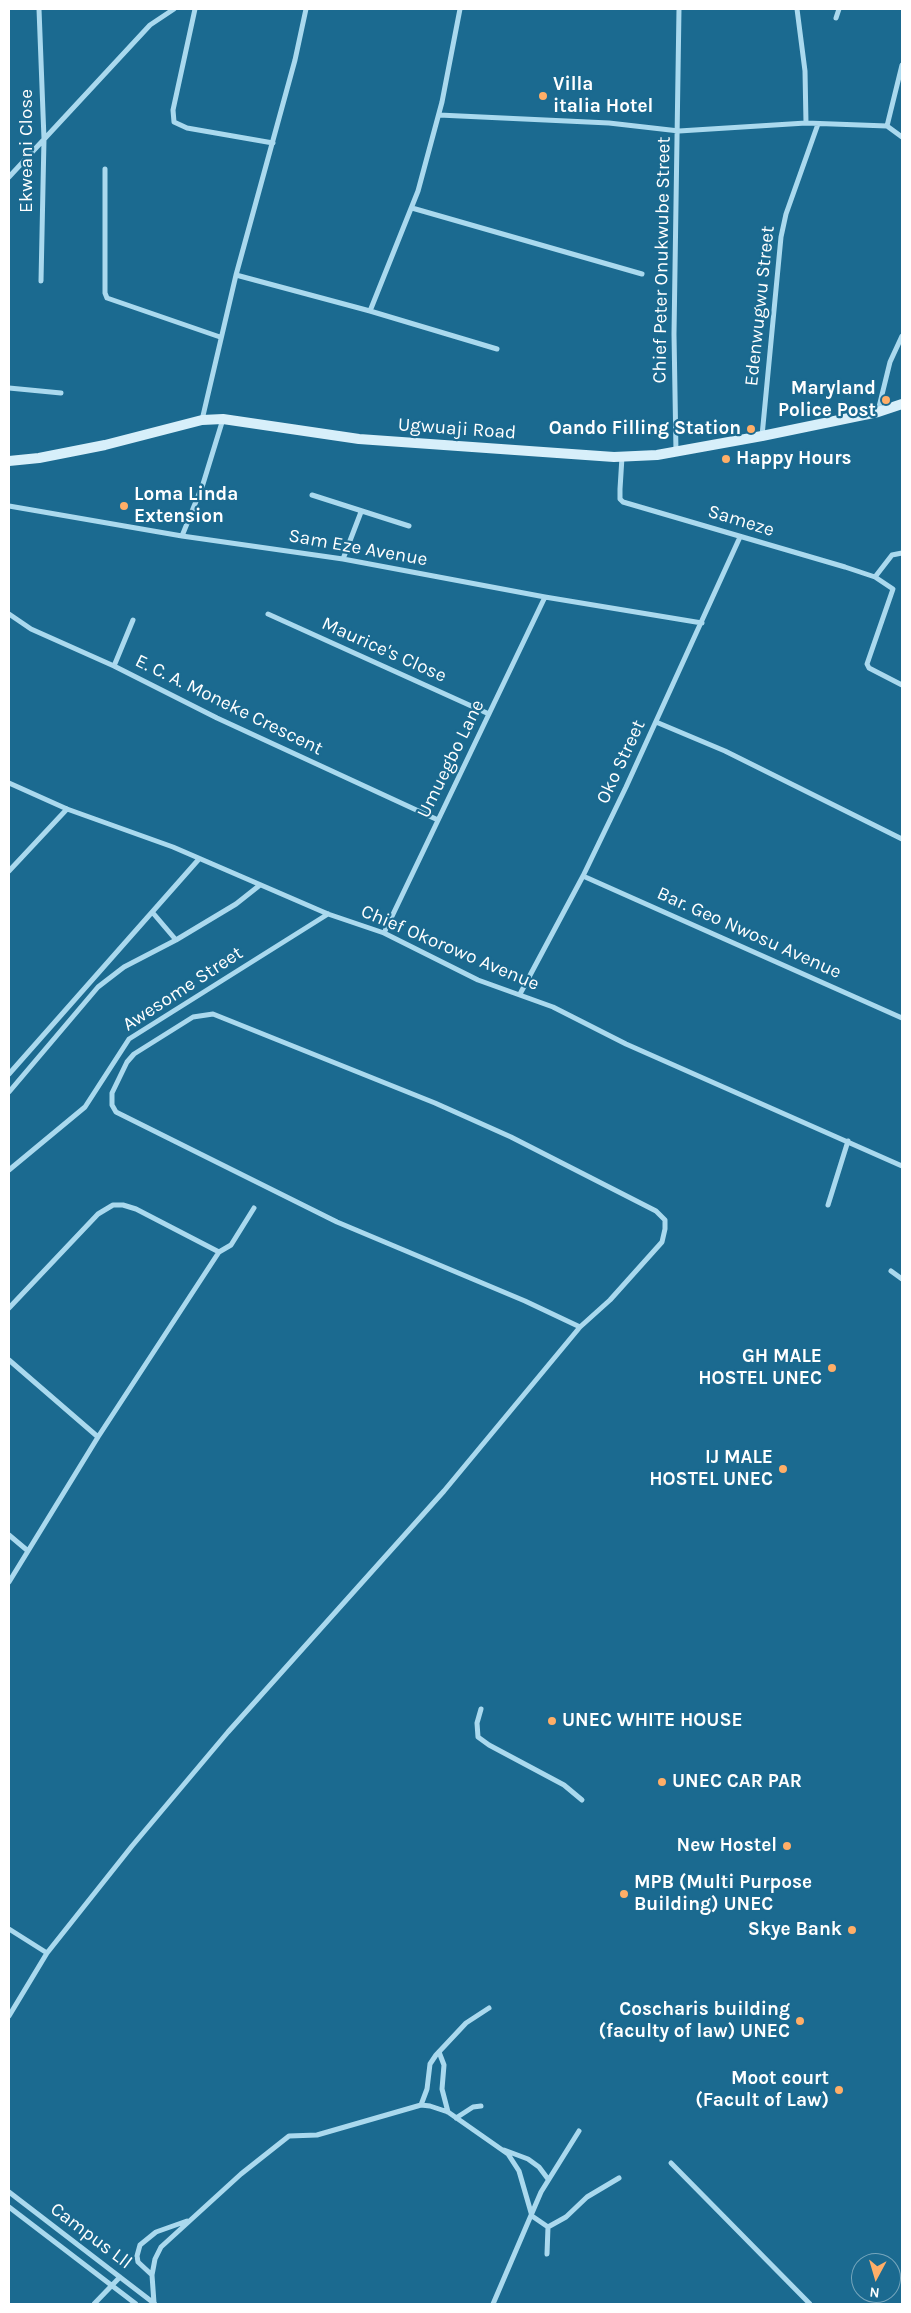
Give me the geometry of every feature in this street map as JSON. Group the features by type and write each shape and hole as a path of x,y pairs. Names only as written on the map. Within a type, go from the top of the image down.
{"main road":[{"name":"Ugwuaji Road","path":"9,461 31,459 105,445 202,420 224,419 359,439 622,457 676,452 762,436 878,412 902,404"}],"street":[{"name":"Ekweani Close","path":"39,9 44,139 41,280"},
{"path":"9,177 150,25 174,9"},
{"path":"196,9 173,110 174,122 187,128 273,143"},
{"path":"202,420 220,337 273,143 306,9"},
{"path":"370,311 412,208 438,115 460,9"},
{"name":"Chief Peter Onukwube Street","path":"676,452 674,334 679,131 677,9"},
{"path":"797,9 805,70 806,123"},
{"path":"836,18 839,9"},
{"path":"887,126 902,65"},
{"path":"438,115 609,123 679,131 806,123 887,126 902,137"},
{"name":"Edenwugwu Street","path":"762,436 781,237 786,214 818,124"},
{"path":"105,169 105,293 107,298 220,337"},
{"path":"412,208 642,274"},
{"path":"236,275 370,311 496,349"},
{"path":"878,412 890,362 902,336"},
{"path":"9,388 61,393"},
{"path":"182,536 203,484 224,419"},
{"name":"Sameze","path":"622,457 620,499 623,502 875,577 892,589 867,664 869,668 902,686"},
{"path":"312,495 409,526"},
{"name":"Sam Eze Avenue","path":"9,506 182,536 344,559 544,597 702,623"},
{"path":"344,559 361,512"},
{"name":"Oko Street","path":"520,994 583,876 702,623 740,537"},
{"path":"875,577 892,555 902,553"},
{"name":"Umuegbo Lane","path":"384,933 544,597"},
{"name":"E. C. A. Moneke Crescent","path":"9,614 31,629 114,666 216,718 438,820"},
{"name":"Maurice's Close","path":"268,614 489,714"},
{"path":"114,666 133,620"},
{"path":"656,722 725,752 902,839"},
{"name":"Chief Okorowo Avenue","path":"9,783 67,809 118,826 328,914 384,933 478,980 554,1007 626,1044 902,1166"},
{"path":"9,871 67,809"},
{"path":"9,1074 199,859"},
{"name":"Bar. Geo Nwosu Avenue","path":"583,876 902,1018"},
{"path":"9,1092 98,987 124,967 176,940 236,904 260,884"},
{"path":"153,913 176,940"},
{"name":"Awesome Street","path":"9,1170 85,1107 129,1039 328,914"},
{"path":"9,2016 47,1953 132,1846 228,1732 444,1491 580,1327 610,1300 662,1242 665,1220 656,1211 459,1113 213,1014 192,1017 134,1054 127,1062 112,1093 112,1105 116,1112 337,1222 525,1301 580,1327"},
{"path":"828,1204 848,1142"},
{"path":"9,1308 98,1214 113,1205 123,1204 136,1209 219,1252"},
{"path":"9,1582 98,1437 219,1252 231,1245 254,1208"},
{"path":"892,1271 902,1279"},
{"path":"9,1360 98,1437"},
{"path":"9,1534 28,1551"},
{"path":"481,1709 477,1723 478,1737 489,1745 564,1785 582,1800"},
{"path":"9,1929 47,1953"},
{"path":"421,2105 427,2089 430,2064 466,2023 489,2008"},
{"path":"439,2052 444,2065 442,2089 448,2112"},
{"path":"155,2304 152,2275 155,2259 162,2247 241,2174 289,2136 328,2133 421,2105 448,2112 503,2150 514,2161 519,2171 532,2216 548,2228"},
{"path":"456,2118 473,2107 481,2106"},
{"path":"493,2304 548,2179 579,2131"},
{"path":"503,2150 528,2159 539,2167 548,2179"},
{"path":"672,2163 810,2304"},
{"path":"548,2228 566,2217 587,2197 619,2178"},
{"name":"Campus Lll","path":"9,2192 155,2304"},
{"path":"9,2207 136,2304"},
{"path":"152,2275 138,2262 136,2256 140,2244 156,2232 190,2220"},
{"path":"547,2254 548,2228"},
{"path":"94,2304 120,2277"}],"place":[{"name":"Villa italia Hotel","path":"543,96"},
{"name":"Maryland Police Post","path":"886,400"},
{"name":"Oando Filling Station","path":"751,429"},
{"name":"Happy Hours","path":"726,459"},
{"name":"Loma Linda Extension","path":"124,506"},
{"name":"GH MALE HOSTEL UNEC","path":"832,1368"},
{"name":"IJ MALE HOSTEL UNEC","path":"783,1469"},
{"name":"UNEC WHITE HOUSE","path":"552,1721"},
{"name":"UNEC CAR PAR","path":"662,1782"},
{"name":"New Hostel","path":"787,1846"},
{"name":"MPB (Multi Purpose Building) UNEC","path":"624,1894"},
{"name":"Skye Bank","path":"852,1930"},
{"name":"Coscharis building (faculty of law) UNEC","path":"800,2021"},
{"name":"Moot court (Facult of Law)","path":"839,2090"}]}
